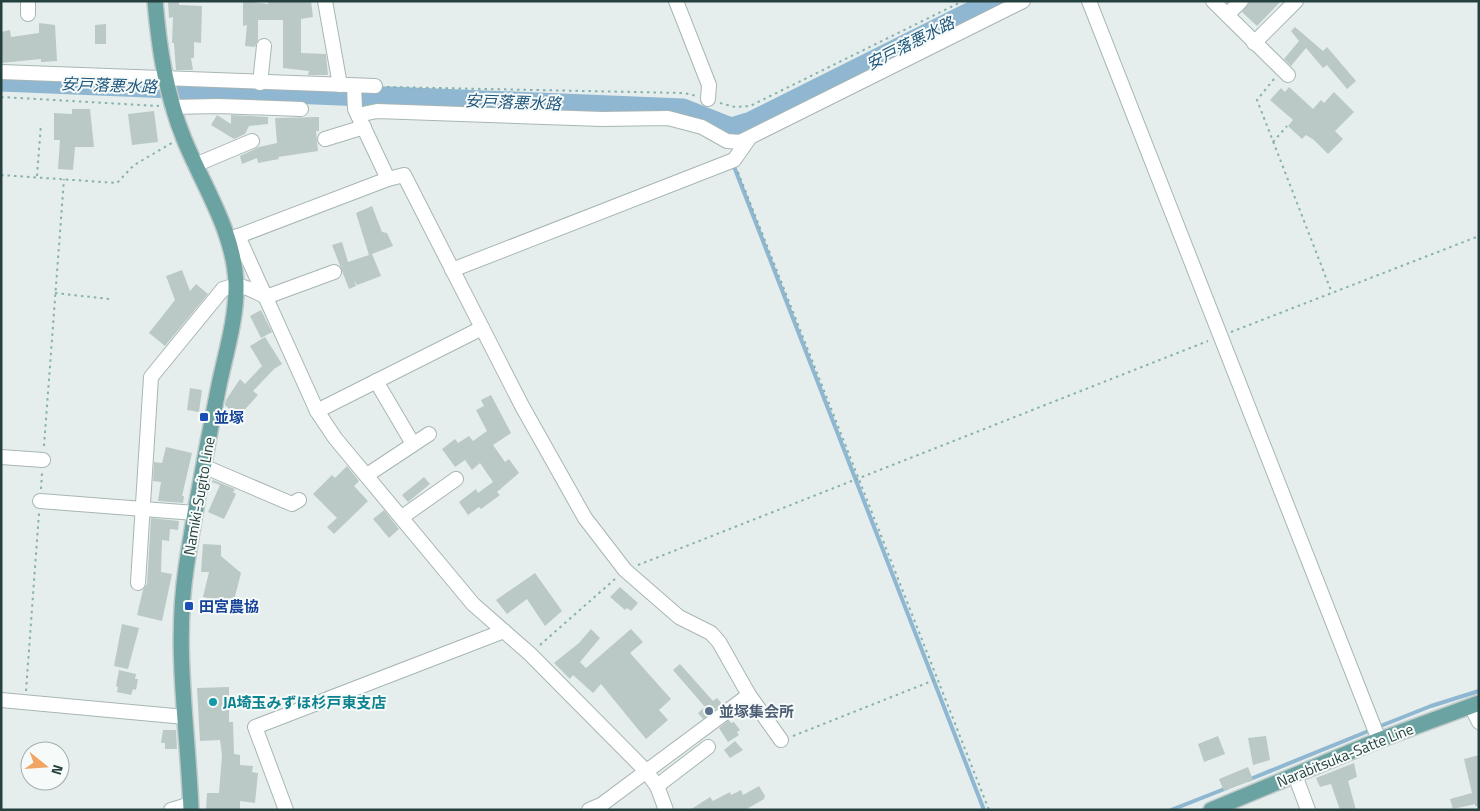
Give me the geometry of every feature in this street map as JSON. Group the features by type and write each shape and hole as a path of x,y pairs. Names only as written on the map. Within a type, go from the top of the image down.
{"main road":[{"path":"155,1 165,78"},
{"name":"Namiki-Sugito Line","path":"165,78 172,107 183,137 195,165 233,238 236,286 234,314 203,466 185,571 182,615 185,717 191,807"},
{"name":"Narabitsuka-Satte Line","path":"1212,810 1379,738 1475,705"}],"street":[{"path":"325,1 340,85"},
{"path":"676,1 709,85 708,99"},
{"path":"325,138 359,117 377,111 602,119 668,118 702,127 727,141 748,140 1023,1"},
{"path":"1089,1 1379,738"},
{"path":"1213,1 1285,72"},
{"path":"1227,16 1241,1"},
{"path":"1254,43 1296,1"},
{"path":"260,83 264,46"},
{"path":"1,72 375,86"},
{"path":"354,86 359,117 388,179"},
{"path":"172,107 218,106 301,109"},
{"path":"452,270 734,160 748,140"},
{"path":"195,165 252,141"},
{"path":"666,810 658,786 646,771 530,654 473,604 335,438 317,411 266,297 233,238 388,179 404,175 522,406 585,518 625,570 679,617 711,633 719,642 748,695 781,740"},
{"path":"138,583 151,377 223,289 236,286 251,289 266,297 334,272"},
{"path":"317,411 482,328"},
{"path":"376,381 413,444"},
{"path":"367,475 429,434"},
{"path":"1,457 43,460"},
{"path":"203,466 292,504 300,500"},
{"path":"402,517 456,479"},
{"path":"40,502 195,513"},
{"path":"286,810 255,727 504,631"},
{"path":"589,810 601,805 748,695"},
{"path":"1,700 185,717"},
{"path":"1475,705 1479,722"},
{"path":"658,786 708,747"},
{"path":"1295,775 1308,810"},
{"path":"171,810 191,807"}],"path":[{"path":"375,86 684,93 735,107 750,106 964,1"},
{"path":"1285,72 1257,100 1332,293"},
{"path":"1,97 172,107"},
{"path":"37,178 41,124"},
{"path":"1272,142 1287,126"},
{"path":"1,175 117,183 134,165 148,154 183,137"},
{"path":"734,160 857,478 989,810"},
{"path":"25,701 64,179"},
{"path":"530,654 625,570 1479,236"},
{"path":"56,293 109,299"},
{"path":"781,740 938,678"}],"building":[{"path":"243,1 268,4 268,1 311,1 313,17 301,19 301,53 326,54 328,75 308,75 309,71 283,68 283,20 258,20 258,40 255,47 245,46 247,25 243,26"},
{"path":"1250,1 1281,1 1257,26 1242,12"},
{"path":"168,2 179,2 179,5 202,6 201,43 194,42 194,58 191,58 193,70 176,70 174,43 172,43 173,17 169,18"},
{"path":"39,23 55,25 57,61 41,62 41,59 1,63 1,32 10,30 11,37 39,33"},
{"path":"106,24 106,44 95,44 95,25"},
{"path":"1295,27 1323,51 1327,47 1356,81 1347,89 1327,65 1323,68 1306,48 1291,66 1284,59 1299,41 1291,31"},
{"path":"1289,87 1313,109 1321,100 1324,103 1334,92 1354,112 1335,131 1343,139 1328,154 1314,140 1306,135 1302,139 1288,126 1293,120 1270,100 1281,88 1285,92"},
{"path":"72,109 90,109 94,147 75,147 73,170 58,169 60,140 54,140 54,113 72,114"},
{"path":"154,111 158,142 132,145 128,114"},
{"path":"217,115 231,124 231,115 268,117 268,124 249,126 245,134 234,139 211,125"},
{"path":"319,117 319,131 316,131 318,151 278,157 279,159 258,163 257,158 242,164 240,156 259,147 277,143 275,118"},
{"path":"372,206 382,232 387,233 393,246 372,254 381,276 357,285 354,281 356,286 349,289 332,245 342,242 348,262 369,255 356,213"},
{"path":"182,270 190,291 196,284 208,294 165,346 149,333 175,300 166,276"},
{"path":"261,310 272,332 261,338 250,316"},
{"path":"265,337 282,364 274,369 253,391 258,395 238,417 225,405 226,400 240,379 245,384 262,366 250,346"},
{"path":"190,388 202,390 199,412 187,410"},
{"path":"491,395 511,433 493,445 505,462 509,459 519,473 497,492 500,495 481,509 479,507 468,515 459,502 476,489 478,493 493,482 480,463 472,470 465,460 455,467 442,449 455,439 458,443 469,436 473,441 487,431 476,410 484,406 481,400"},
{"path":"166,447 192,453 182,496 184,496 183,503 158,501 161,482 153,481 154,462 162,463"},
{"path":"347,466 359,481 354,486 368,501 334,534 327,527 337,518 313,494 332,475 335,478"},
{"path":"424,477 430,484 408,502 402,495"},
{"path":"213,480 235,489 233,492 236,494 224,519 208,512 220,485 212,482"},
{"path":"384,510 399,529 389,538 373,519"},
{"path":"151,518 179,521 178,530 170,529 169,541 162,540 161,572 172,574 162,621 137,615 143,590 147,584"},
{"path":"203,544 221,545 221,556 241,573 233,604 203,597 209,572 201,572"},
{"path":"535,573 562,611 545,626 527,599 507,614 496,600"},
{"path":"620,587 638,603 631,611 627,608 625,610 610,597"},
{"path":"122,624 139,628 128,669 114,666"},
{"path":"591,629 600,638 580,662 586,668 631,629 643,642 630,653 671,699 659,710 668,720 646,739 601,684 593,693 573,675 570,679 554,663 579,643"},
{"path":"680,664 713,701 717,698 722,704 703,719 698,713 705,707 673,670"},
{"path":"119,670 136,674 135,679 138,679 136,690 133,689 131,695 117,692 118,687 116,686"},
{"path":"229,687 229,722 233,722 234,754 240,755 240,765 253,766 252,772 258,773 255,803 240,801 240,810 206,810 207,793 219,793 222,755 220,740 200,741 197,688"},
{"path":"729,720 731,723 734,722 740,730 737,732 739,735 728,742 719,728"},
{"path":"163,730 176,730 177,749 165,749 165,743 161,743"},
{"path":"1218,736 1225,754 1204,762 1198,744"},
{"path":"1266,736 1270,760 1253,765 1248,738"},
{"path":"735,741 743,750 730,758 724,750"},
{"path":"1479,755 1479,806 1475,806 1475,804 1453,809 1450,799 1472,793 1464,759"},
{"path":"1354,763 1357,777 1348,781 1356,810 1340,810 1331,784 1320,787 1316,778"},
{"path":"1248,767 1253,780 1224,791 1219,779"},
{"path":"759,786 765,796 764,799 745,810 690,810 710,797 713,801 730,792 731,795 741,790 743,795"}],"waterway":[{"name":"安戸落悪水路","path":"1,81 683,109 731,128 751,122 993,1"},
{"path":"716,120 721,132"},
{"path":"733,164 984,810"},
{"path":"1378,727 1431,706 1479,691"},
{"path":"1248,780 1371,730"},
{"path":"1171,810 1227,788"}],"place":[{"name":"並塚","path":"204,417"},
{"name":"田宮農協","path":"189,606"},
{"name":"JA埼玉みずほ杉戸東支店","path":"213,702"},
{"name":"並塚集会所","path":"709,711"}]}
